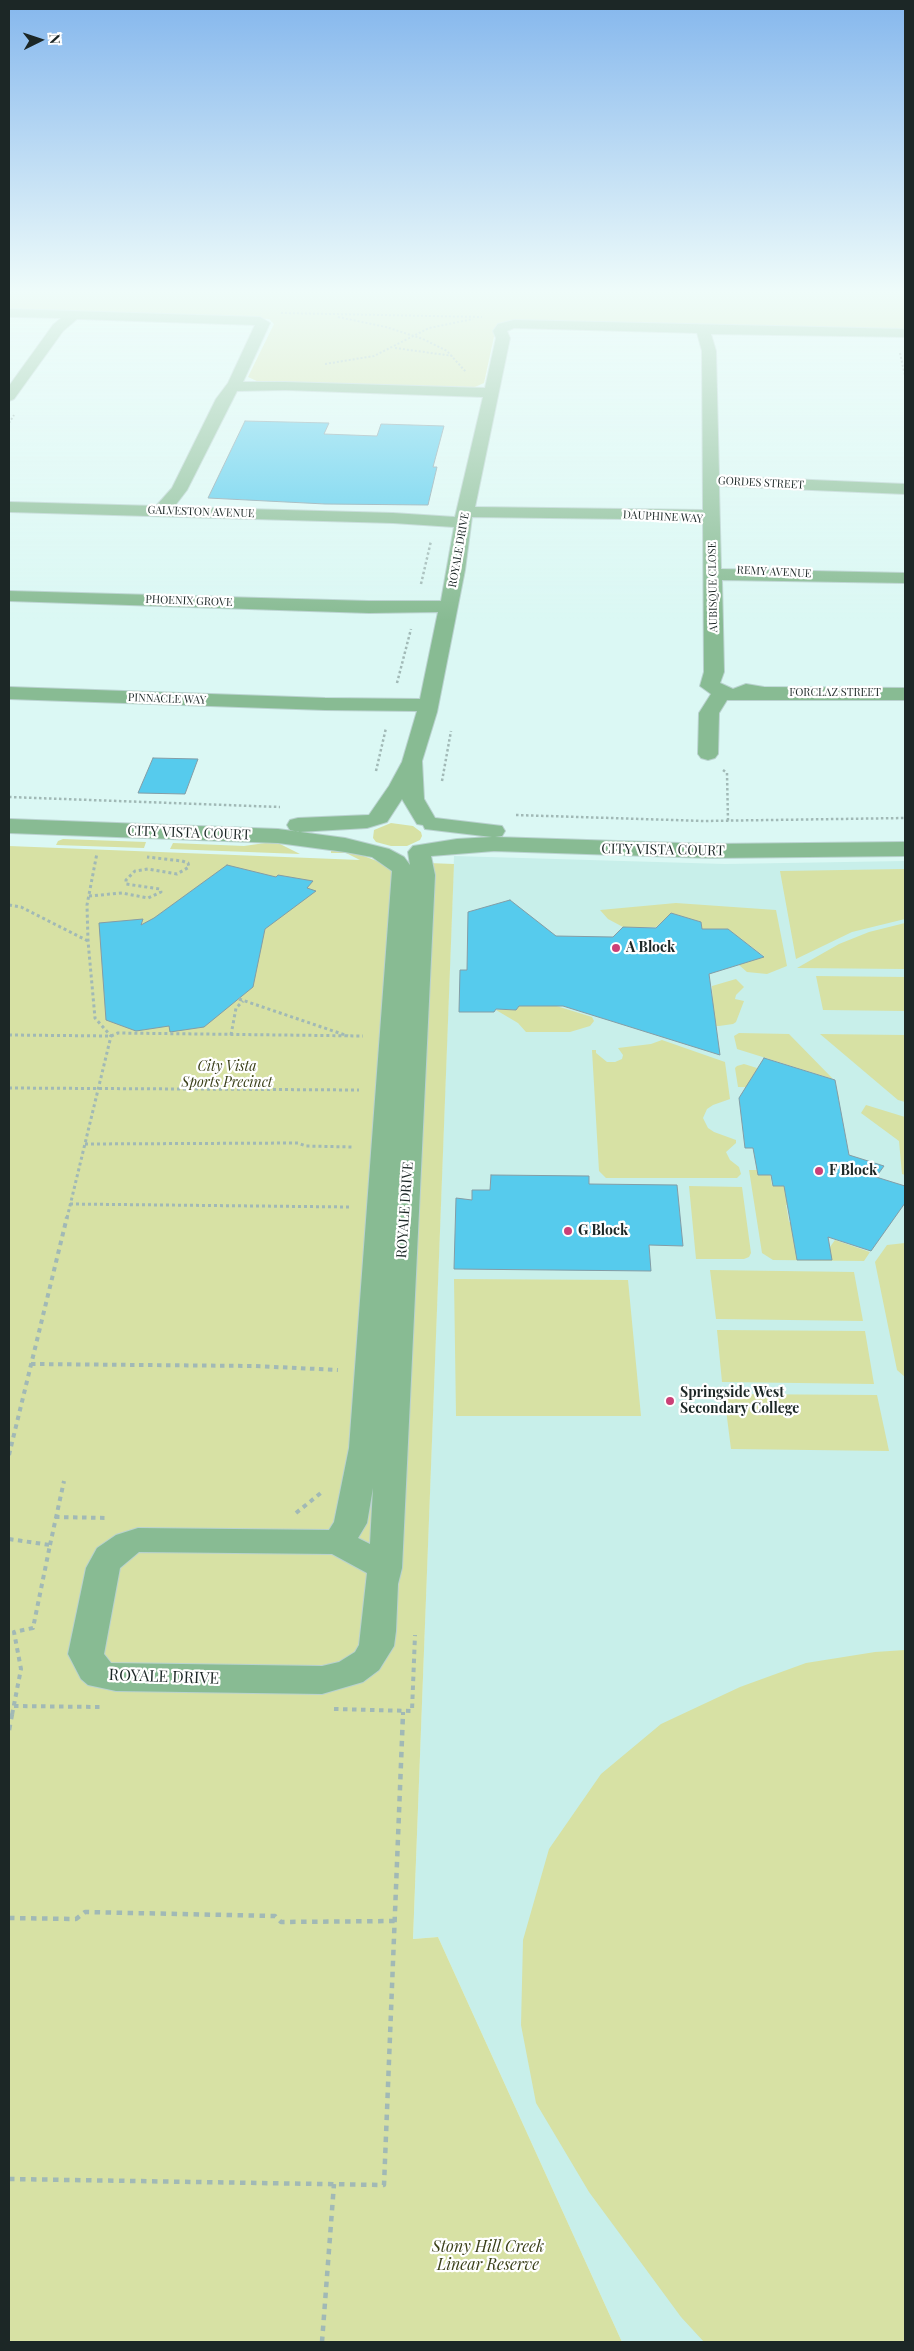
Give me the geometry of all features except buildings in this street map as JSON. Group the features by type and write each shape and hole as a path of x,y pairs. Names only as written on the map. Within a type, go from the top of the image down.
{"street":[{"path":"168,511 224,402"},
{"name":"ROYALE DRIVE","path":"412,761 428,708 448,610 464,515 490,402"},
{"name":"AUBISQUE CLOSE","path":"710,402 714,672 710,680 710,686 727,690"},
{"name":"GORDES STREET","path":"711,483 905,489"},
{"name":"GALVESTON AVENUE","path":"9,507 393,518 464,515"},
{"name":"DAUPHINE WAY","path":"464,515 546,512 712,517"},
{"name":"REMY AVENUE","path":"713,572 905,578"},
{"name":"PHOENIX GROVE","path":"9,596 448,610"},
{"path":"708,754 709,713 715,701 727,690"},
{"name":"FORCLAZ STREET","path":"727,690 743,695 764,693 905,694"},
{"name":"PINNACLE WAY","path":"9,693 428,708"},
{"path":"375,852 354,839 354,832 358,826 373,818 400,786 412,761"},
{"path":"412,761 413,799 440,835 437,842 420,852"},
{"name":"CITY VISTA COURT","path":"9,814 290,825 402,815 501,832 761,838 905,836"},
{"name":"CITY VISTA COURT","path":"9,826 278,836 337,843 394,855 457,846 494,844 710,851 905,849"},
{"name":"ROYALE DRIVE","path":"338,1542 350,1523 365,1448 404,875 403,870 396,862 375,852"},
{"name":"ROYALE DRIVE","path":"385,1568 338,1542 138,1540 128,1543 109,1557 103,1568 86,1654 88,1661 101,1675 116,1678 322,1680 350,1673 367,1661 376,1646 379,1631 381,1584 385,1568 424,875 420,852"}],"path":[{"path":"9,796 280,807"},
{"path":"510,815 704,820 905,818"},
{"path":"98,848 88,896 88,941 95,1018 111,1036"},
{"path":"88,896 122,893 140,898 148,898 161,892 160,889 155,887 135,887 126,884 126,880 135,871 148,869 177,874 189,867 188,863 182,861 152,858 146,855"},
{"path":"9,905 21,907 88,941"},
{"path":"239,999 351,1037"},
{"path":"231,1035 236,1008 244,1001"},
{"path":"9,1035 111,1036 118,1033 394,1036"},
{"path":"9,1455 111,1036"},
{"path":"9,1088 365,1090"},
{"path":"85,1144 298,1143 306,1146 360,1147"},
{"path":"352,1216 356,1200"},
{"path":"70,1204 353,1207"},
{"path":"338,1380 340,1360"},
{"path":"32,1364 255,1366 370,1370"},
{"path":"9,1730 21,1668 11,1632 33,1628 64,1481"},
{"path":"294,1514 322,1492 324,1483"},
{"path":"55,1517 112,1518"},
{"path":"9,1539 50,1545"},
{"path":"9,2179 384,2185 403,1712"},
{"path":"9,1918 76,1920 85,1912 276,1916 281,1922 395,1921"},
{"path":"322,2342 334,2184"}],"shaded area":[{"name":"Springside West Secondary College","path":"454,856 725,864 905,861 905,2342 622,2342 438,1937 413,1939"}],"green space":[{"path":"391,823 413,826 421,832 420,840 407,846 391,846 376,842 373,838 374,830"},
{"path":"63,839 146,842 144,848 56,845 58,841"},
{"path":"272,842 300,854 170,849 173,843 244,846"},
{"name":"City Vista Sports Precinct","path":"9,846 360,860 346,853 331,853 331,849 361,855 377,861 454,864 413,1939 438,1937 622,2342 9,2342"},
{"path":"905,869 905,919 852,932 796,959 780,871"},
{"path":"676,903 776,910 787,966 767,974 747,972 739,965 764,956 728,929 702,929 701,922 671,913 656,927 623,927 608,919 600,910"},
{"path":"905,923 905,969 797,968 839,944 869,932"},
{"path":"816,976 905,977 905,1011 823,1010"},
{"path":"736,979 744,987 736,995 735,999 744,1001 736,1022 733,1024 719,1026 658,1025 713,1008 712,986"},
{"path":"537,1000 592,1017 594,1021 590,1026 570,1032 526,1032 518,1023 496,1010 516,1010 519,1006 537,1006"},
{"path":"739,1033 789,1034 833,1079 737,1049 734,1036"},
{"path":"820,1034 905,1035 905,1102 898,1100"},
{"path":"662,1040 725,1062 730,1099 707,1109 703,1118 708,1128 714,1132 736,1140 736,1143 726,1152 730,1160 739,1167 741,1174 737,1178 606,1178 599,1171 592,1050 596,1050 596,1053 607,1062 615,1062 622,1059 623,1055 618,1048 651,1044"},
{"path":"744,1064 838,1093 839,1098 816,1098 816,1088 738,1087 735,1068"},
{"path":"866,1105 905,1117 905,1175 902,1174 899,1141 861,1113"},
{"path":"749,1170 757,1170 758,1175 770,1175 772,1186 787,1186 790,1205 786,1205 789,1222 792,1223 795,1235 830,1247 835,1240 870,1252 864,1261 773,1260 762,1253"},
{"path":"689,1186 742,1187 751,1253 749,1257 744,1259 696,1259"},
{"path":"905,1243 905,1377 897,1370 875,1262 887,1245"},
{"path":"710,1270 854,1272 863,1321 716,1319"},
{"path":"454,1279 628,1280 641,1416 456,1416"},
{"path":"717,1330 865,1331 874,1384 722,1382"},
{"path":"724,1394 877,1395 889,1451 731,1449"},
{"path":"905,1650 905,2342 704,2342 681,2317 589,2192 536,2103 521,2025 523,1940 549,1849 601,1774 661,1724 740,1687 806,1663 875,1652"}],"place":[{"name":"A Block","path":"616,948"},
{"name":"F Block","path":"819,1171"},
{"name":"G Block","path":"568,1231"},
{"name":"Springside West Secondary College","path":"670,1401"}],"park label":[{"name":"Stony Hill Creek Linear Reserve","path":"488,2256"}]}
